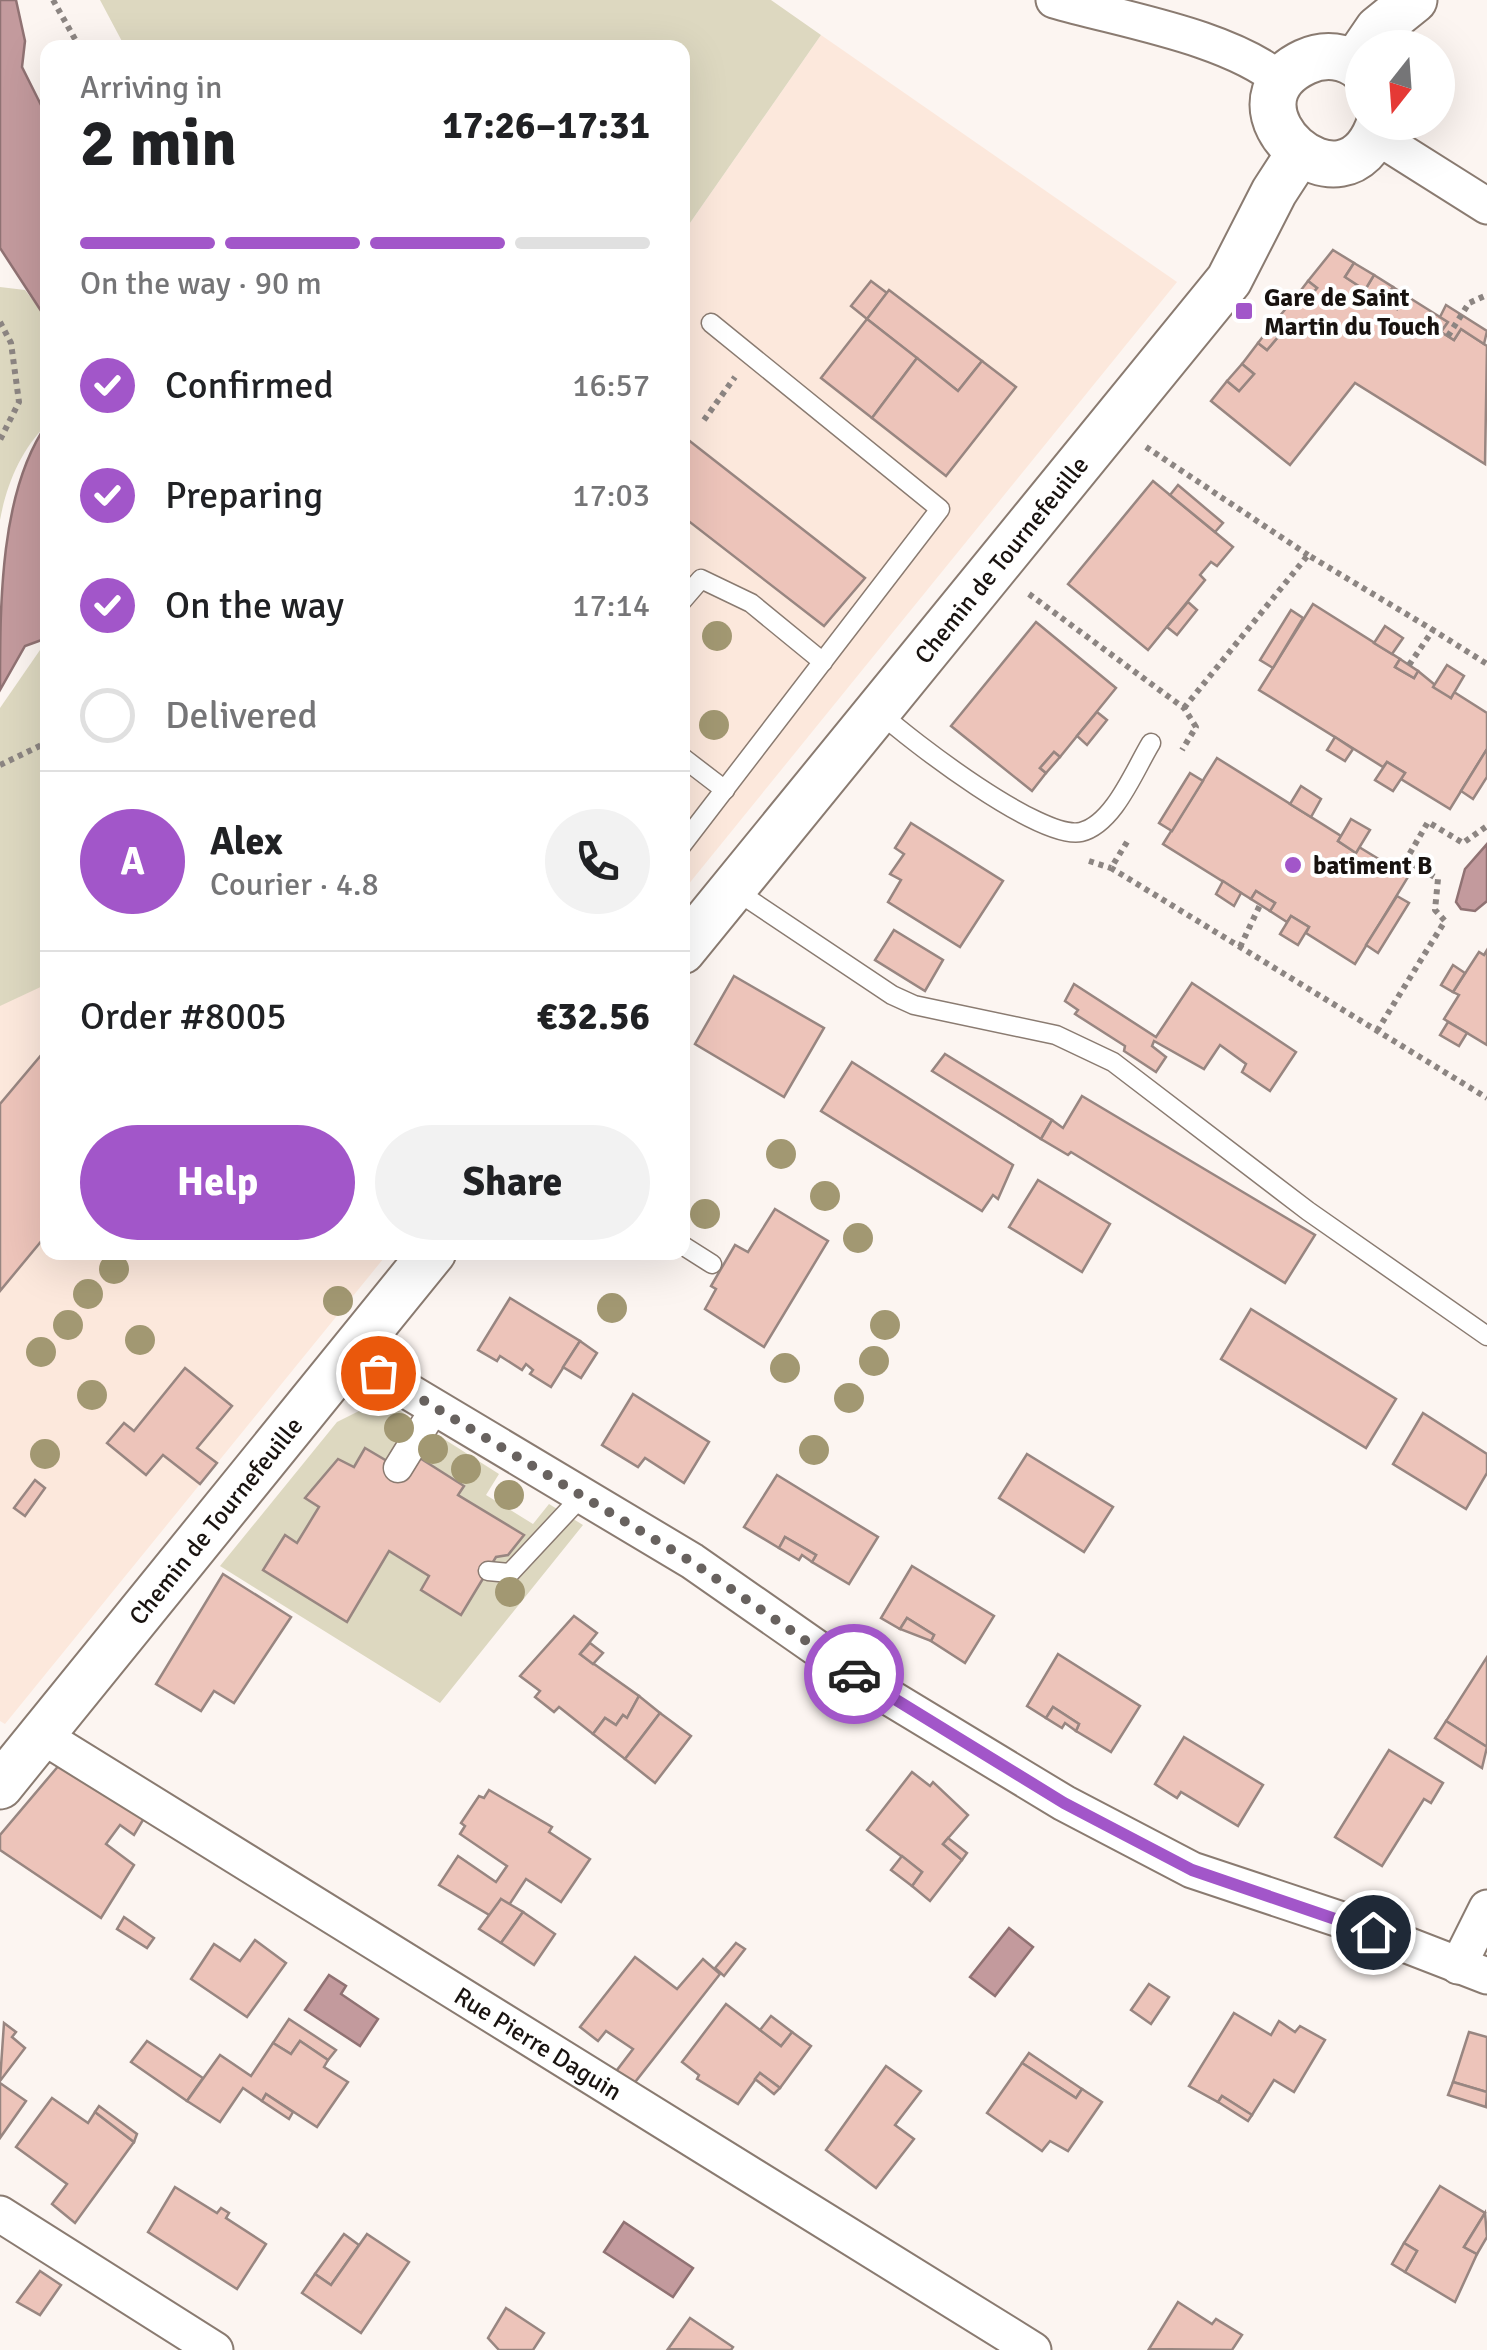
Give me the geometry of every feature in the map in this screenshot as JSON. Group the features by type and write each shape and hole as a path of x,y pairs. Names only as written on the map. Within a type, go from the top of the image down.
{"street":[{"path":"1054,0 1210,45 1264,67 1282,82"},
{"path":"1377,30 1414,0"},
{"path":"1345,57 1315,57 1296,66 1282,82 1275,100 1275,121 1284,140 1298,155 1319,163 1341,163 1361,153 1370,140"},
{"path":"1393,140 1485,210"},
{"name":"Chemin de Tournefeuille","path":"690,942 1230,280 1274,192 1298,155"},
{"name":"Chemin de Tournefeuille","path":"0,1786 427,1260"},
{"path":"349,1356 692,1562 874,1688 1064,1803 1192,1870 1345,1921 1473,1971 1487,1908"},
{"path":"398,1468 435,1408"},
{"name":"Rue Pierre Daguin","path":"42,1735 1033,2350"},
{"path":"0,2214 215,2350"}],"lane":[{"path":"690,836 940,508 711,324"},
{"path":"690,592 702,579 751,603 823,662"},
{"path":"878,711 904,735 1041,826 1081,832 1106,816 1151,743"},
{"path":"690,763 725,790"},
{"path":"734,890 892,995 914,1005 1056,1035 1113,1062 1308,1210 1487,1336"},
{"path":"690,1250 712,1264"},
{"path":"488,1570 510,1574 582,1496"}],"path":[{"path":"53,0 76,40"},
{"path":"1448,336 1469,303 1487,294"},
{"path":"0,322 11,343 19,402 0,440"},
{"path":"704,420 751,356"},
{"path":"1112,424 1308,555 1487,664"},
{"path":"1184,708 1308,555"},
{"path":"996,570 1184,708 1196,727 1178,758"},
{"path":"1409,665 1433,630"},
{"path":"0,764 40,746"},
{"path":"1377,1031 1445,921 1435,910 1438,879 1406,860 1428,822 1463,843 1487,826"},
{"path":"1130,836 1111,868 1487,1098"},
{"path":"1240,947 1260,905"}],"shaded area":[{"path":"0,0 16,0 25,41 22,67 40,103 40,309 0,248"},
{"path":"100,0 771,0 821,35 690,223 690,40 121,40"},
{"path":"821,35 1177,282 690,882 690,223"},
{"path":"0,287 25,290 40,310 40,433 16,468 0,520"},
{"path":"40,436 40,641 25,646 0,690 6,549 11,514 31,451"},
{"path":"40,650 40,987 0,1006 0,708"},
{"path":"40,767 40,1260 382,1260 5,1724 0,1721 0,776"},
{"path":"1487,844 1487,901 1475,911 1461,909 1456,902 1465,869"},
{"path":"371,1405 400,1411 499,1474 486,1495 533,1524 549,1504 583,1525 440,1703 220,1566 337,1422"},
{"path":"1009,1928 1033,1947 995,1996 970,1977"},
{"path":"329,1975 346,1986 341,1994 378,2019 360,2046 305,2010"},
{"path":"624,2222 693,2268 673,2297 604,2252"}],"building":[{"path":"1333,250 1354,263 1345,277 1365,290 1374,275 1393,287 1384,301 1397,309 1405,295 1448,322 1441,332 1454,340 1461,329 1487,346 1485,464 1355,383 1290,465 1211,401 1227,381 1239,391 1254,374 1242,364 1258,343 1267,350 1278,337 1268,330 1298,294 1306,301 1317,288 1308,281"},
{"path":"1354,263 1374,275 1365,290 1345,277"},
{"path":"871,281 887,293 867,319 851,306"},
{"path":"1308,281 1317,288 1306,301 1298,294"},
{"path":"1393,287 1405,295 1397,309 1384,301"},
{"path":"889,290 982,361 958,391 867,319"},
{"path":"1446,305 1487,331 1484,344 1461,329 1454,340 1441,332 1448,322 1440,317"},
{"path":"867,319 917,358 872,418 821,378"},
{"path":"1268,330 1278,337 1267,350 1258,343"},
{"path":"917,358 958,391 982,361 1016,387 946,476 872,418"},
{"path":"1242,364 1254,374 1239,391 1227,381"},
{"path":"690,441 865,578 824,626 690,522"},
{"path":"1153,481 1233,547 1217,566 1211,562 1200,575 1205,580 1148,650 1068,584"},
{"path":"1178,485 1223,523 1215,532 1170,495"},
{"path":"1188,602 1197,610 1177,635 1167,627"},
{"path":"1313,604 1400,659 1395,667 1414,678 1418,671 1451,698 1454,692 1487,713 1487,749 1450,809 1401,779 1405,773 1387,762 1383,767 1259,690"},
{"path":"1291,610 1303,618 1273,668 1260,660"},
{"path":"1036,622 1116,688 1060,757 1054,752 1040,768 1046,773 1032,791 951,726"},
{"path":"1385,626 1403,638 1392,654 1374,643"},
{"path":"1400,659 1418,671 1414,678 1395,667"},
{"path":"1447,665 1464,676 1451,698 1433,687"},
{"path":"1097,712 1107,720 1087,745 1077,736"},
{"path":"1335,737 1353,749 1345,761 1327,750"},
{"path":"1487,749 1487,777 1473,799 1461,791"},
{"path":"1054,752 1060,757 1046,773 1040,768"},
{"name":"batiment B","path":"1217,758 1341,836 1338,841 1356,853 1359,847 1408,877 1355,964 1306,933 1309,927 1291,916 1287,922 1270,911 1275,903 1256,891 1251,899 1163,844"},
{"path":"1387,762 1405,773 1393,791 1375,780"},
{"path":"1190,773 1203,781 1172,831 1159,823"},
{"path":"1301,786 1321,799 1311,817 1290,804"},
{"path":"1351,819 1370,830 1356,853 1338,841"},
{"path":"911,823 1003,881 960,947 888,902 901,880 890,874 904,854 895,848"},
{"path":"1223,881 1241,893 1234,906 1216,894"},
{"path":"1256,891 1275,903 1270,911 1251,899"},
{"path":"1397,896 1409,903 1378,953 1366,945"},
{"path":"1291,916 1309,927 1298,945 1280,934"},
{"path":"894,930 943,960 925,991 875,960"},
{"path":"1487,950 1487,1045 1444,1019 1459,995 1453,992 1479,952 1484,955"},
{"path":"1453,965 1465,973 1453,992 1441,985"},
{"path":"734,976 824,1028 784,1097 695,1044"},
{"path":"1192,983 1296,1052 1270,1091 1242,1072 1246,1064 1220,1045 1204,1069 1154,1041 1152,1046 1166,1057 1156,1072 1124,1051 1125,1046 1075,1014 1078,1010 1065,1001 1074,984 1156,1037"},
{"path":"1448,1022 1467,1033 1459,1046 1440,1035"},
{"path":"945,1054 1052,1120 1041,1139 932,1071"},
{"path":"40,1056 40,1243 0,1291 0,1104"},
{"path":"852,1062 1013,1165 998,1199 993,1195 982,1211 821,1111"},
{"path":"1082,1096 1315,1235 1285,1283 1071,1152 1068,1155 1041,1139 1052,1120 1063,1128"},
{"path":"1038,1180 1110,1224 1082,1272 1009,1227"},
{"path":"775,1209 828,1241 764,1347 705,1309 716,1289 711,1286 735,1245 748,1252"},
{"path":"510,1298 580,1341 551,1387 530,1374 533,1370 526,1364 522,1370 500,1356 497,1361 478,1350"},
{"path":"1251,1309 1396,1399 1366,1448 1221,1359"},
{"path":"580,1341 597,1353 581,1378 563,1367"},
{"path":"185,1368 232,1406 197,1448 217,1463 200,1484 163,1455 146,1475 107,1443 124,1423 134,1431"},
{"path":"633,1394 709,1442 684,1483 645,1458 638,1467 602,1445"},
{"path":"1423,1413 1487,1454 1487,1473 1466,1509 1393,1464"},
{"path":"365,1448 404,1471 415,1455 464,1486 458,1495 524,1535 508,1555 496,1557 461,1615 421,1590 429,1576 389,1551 347,1622 263,1570 285,1535 297,1543 319,1507 305,1498 338,1459 354,1467"},
{"path":"1027,1454 1113,1507 1084,1552 999,1498"},
{"path":"777,1475 878,1537 849,1584 812,1562 816,1555 785,1537 779,1548 744,1527"},
{"path":"35,1480 45,1488 25,1516 14,1508"},
{"path":"785,1537 816,1555 812,1562 802,1555 799,1560 779,1548"},
{"path":"912,1566 994,1616 965,1663 931,1641 934,1635 907,1618 900,1629 881,1618"},
{"path":"223,1574 291,1617 234,1703 214,1691 201,1711 156,1684"},
{"path":"574,1616 597,1633 580,1654 639,1696 627,1718 623,1715 616,1725 605,1718 593,1734 559,1707 554,1712 535,1697 540,1691 520,1676"},
{"path":"907,1618 934,1635 931,1641 900,1629"},
{"path":"590,1643 603,1653 593,1664 580,1654"},
{"path":"1058,1654 1140,1706 1111,1752 1076,1731 1079,1724 1053,1707 1046,1718 1027,1706"},
{"path":"1487,1657 1487,1747 1446,1721"},
{"path":"639,1696 660,1713 625,1759 593,1734 605,1718 616,1725 623,1715 627,1718"},
{"path":"1053,1707 1079,1724 1076,1731 1046,1718"},
{"path":"660,1713 691,1736 655,1783 625,1759"},
{"path":"1446,1721 1487,1747 1482,1768 1435,1738"},
{"path":"1184,1737 1263,1785 1238,1826 1181,1792 1177,1798 1155,1784"},
{"path":"1389,1750 1443,1783 1431,1803 1424,1799 1382,1866 1335,1837"},
{"path":"60,1764 146,1815 134,1835 120,1825 106,1844 134,1865 101,1918 0,1850 0,1835"},
{"path":"912,1772 930,1786 933,1782 968,1815 943,1844 962,1860 930,1901 912,1886 922,1872 867,1830"},
{"path":"489,1790 552,1827 549,1832 590,1859 561,1902 526,1879 509,1905 501,1899 491,1916 439,1885 458,1856 496,1882 507,1866 460,1834 465,1826 461,1823 479,1796 484,1798"},
{"path":"948,1838 967,1853 962,1860 943,1844"},
{"path":"902,1856 922,1872 912,1886 891,1870"},
{"path":"501,1899 523,1912 501,1943 479,1929"},
{"path":"523,1912 555,1934 534,1965 501,1943"},
{"path":"124,1917 154,1938 147,1948 117,1929"},
{"path":"255,1940 286,1963 247,2017 191,1979 214,1944 240,1961"},
{"path":"736,1943 745,1949 724,1976 715,1968"},
{"path":"635,1957 677,1989 703,1959 720,1974 632,2086 614,2074 633,2049 606,2031 598,2041 580,2027"},
{"path":"1149,1984 1169,1997 1151,2024 1131,2010"},
{"path":"726,2004 781,2046 792,2032 811,2046 780,2088 760,2073 738,2104 697,2079 699,2075 682,2062"},
{"path":"1234,2013 1271,2035 1279,2021 1295,2032 1300,2026 1325,2040 1294,2092 1274,2080 1252,2115 1222,2096 1218,2102 1189,2086"},
{"path":"771,2016 792,2032 781,2046 760,2030"},
{"path":"289,2019 336,2050 328,2060 300,2041 291,2054 273,2043"},
{"path":"4,2023 16,2032 12,2037 25,2048 0,2081"},
{"path":"1469,2032 1487,2037 1487,2092 1453,2082"},
{"path":"147,2041 203,2078 187,2101 131,2062"},
{"path":"300,2041 328,2060 324,2067 348,2082 317,2127 266,2094 262,2101 243,2088 220,2122 187,2101 220,2055 251,2076 273,2043 291,2054"},
{"path":"1029,2053 1082,2089 1076,2098 1022,2063"},
{"path":"1022,2063 1076,2098 1082,2089 1102,2102 1068,2151 1050,2141 1042,2151 987,2113"},
{"path":"886,2066 921,2091 895,2125 914,2139 876,2188 826,2150"},
{"path":"760,2073 780,2088 774,2094 755,2079"},
{"path":"1453,2082 1487,2092 1486,2107 1448,2095"},
{"path":"0,2083 26,2101 0,2138"},
{"path":"266,2094 293,2112 289,2119 262,2101"},
{"path":"1222,2096 1252,2115 1248,2121 1218,2102"},
{"path":"52,2098 88,2123 95,2112 134,2142 75,2223 52,2204 67,2184 16,2147"},
{"path":"99,2106 137,2134 134,2142 95,2112"},
{"path":"1440,2186 1485,2213 1464,2247 1477,2254 1455,2302 1405,2272 1417,2251 1404,2243"},
{"path":"175,2187 217,2213 221,2208 229,2213 226,2218 266,2244 237,2289 148,2232"},
{"path":"1485,2213 1487,2237 1477,2254 1464,2247"},
{"path":"344,2234 359,2245 331,2285 315,2274"},
{"path":"367,2234 409,2262 361,2333 302,2293 315,2274 331,2285"},
{"path":"1404,2243 1417,2251 1405,2272 1392,2264"},
{"path":"40,2271 61,2285 40,2315 17,2302"},
{"path":"1178,2302 1212,2324 1216,2319 1242,2335 1232,2350 1149,2349"},
{"path":"506,2308 544,2333 533,2350 499,2350 488,2338"},
{"path":"690,2318 733,2347 731,2350 668,2349"}],"way so far":[{"path":"378,1373 692,1562 854,1674"}],"place":[{"name":"Gare de Saint Martin du Touch","path":"1244,311"},
{"name":"batiment B","path":"1293,865"}],"route":[{"path":"854,1674 1064,1803 1192,1870 1373,1932"}]}
